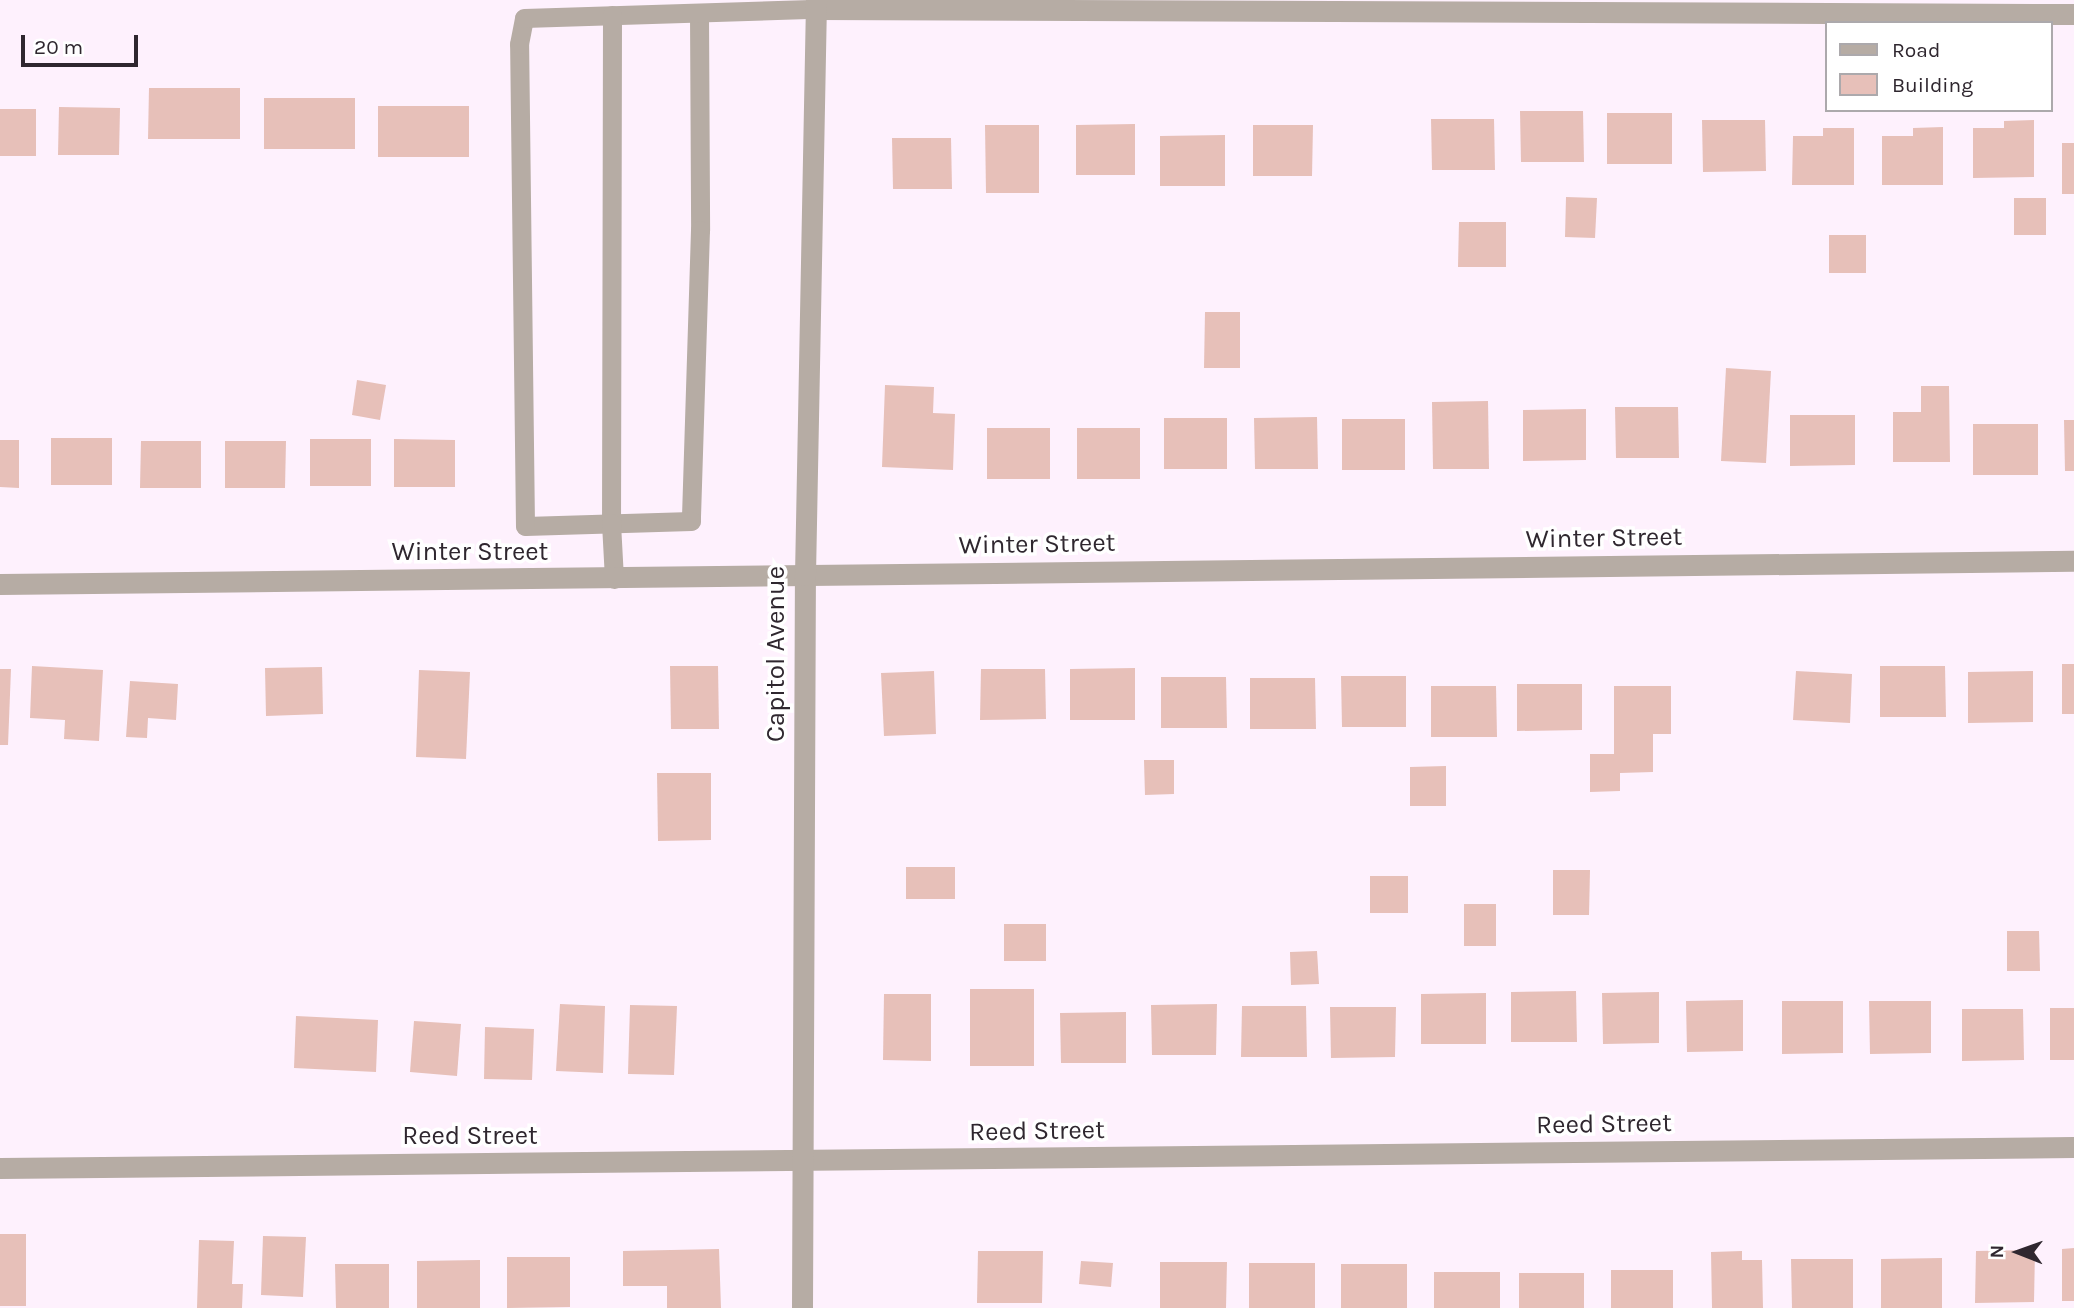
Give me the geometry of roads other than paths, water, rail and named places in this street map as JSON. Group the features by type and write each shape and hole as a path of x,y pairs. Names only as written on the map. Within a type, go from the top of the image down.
{"street":[{"path":"816,4 2074,14"},
{"name":"Capitol Avenue","path":"802,1308 804,575 816,4"},
{"name":"Winter Street","path":"0,584 2074,561"},
{"name":"Reed Street","path":"0,1168 802,1162 2074,1147"}],"lane":[{"path":"699,13 700,230 691,521 525,526 519,58 524,18 699,13 816,4"},
{"path":"612,15 611,523 614,579"}]}
